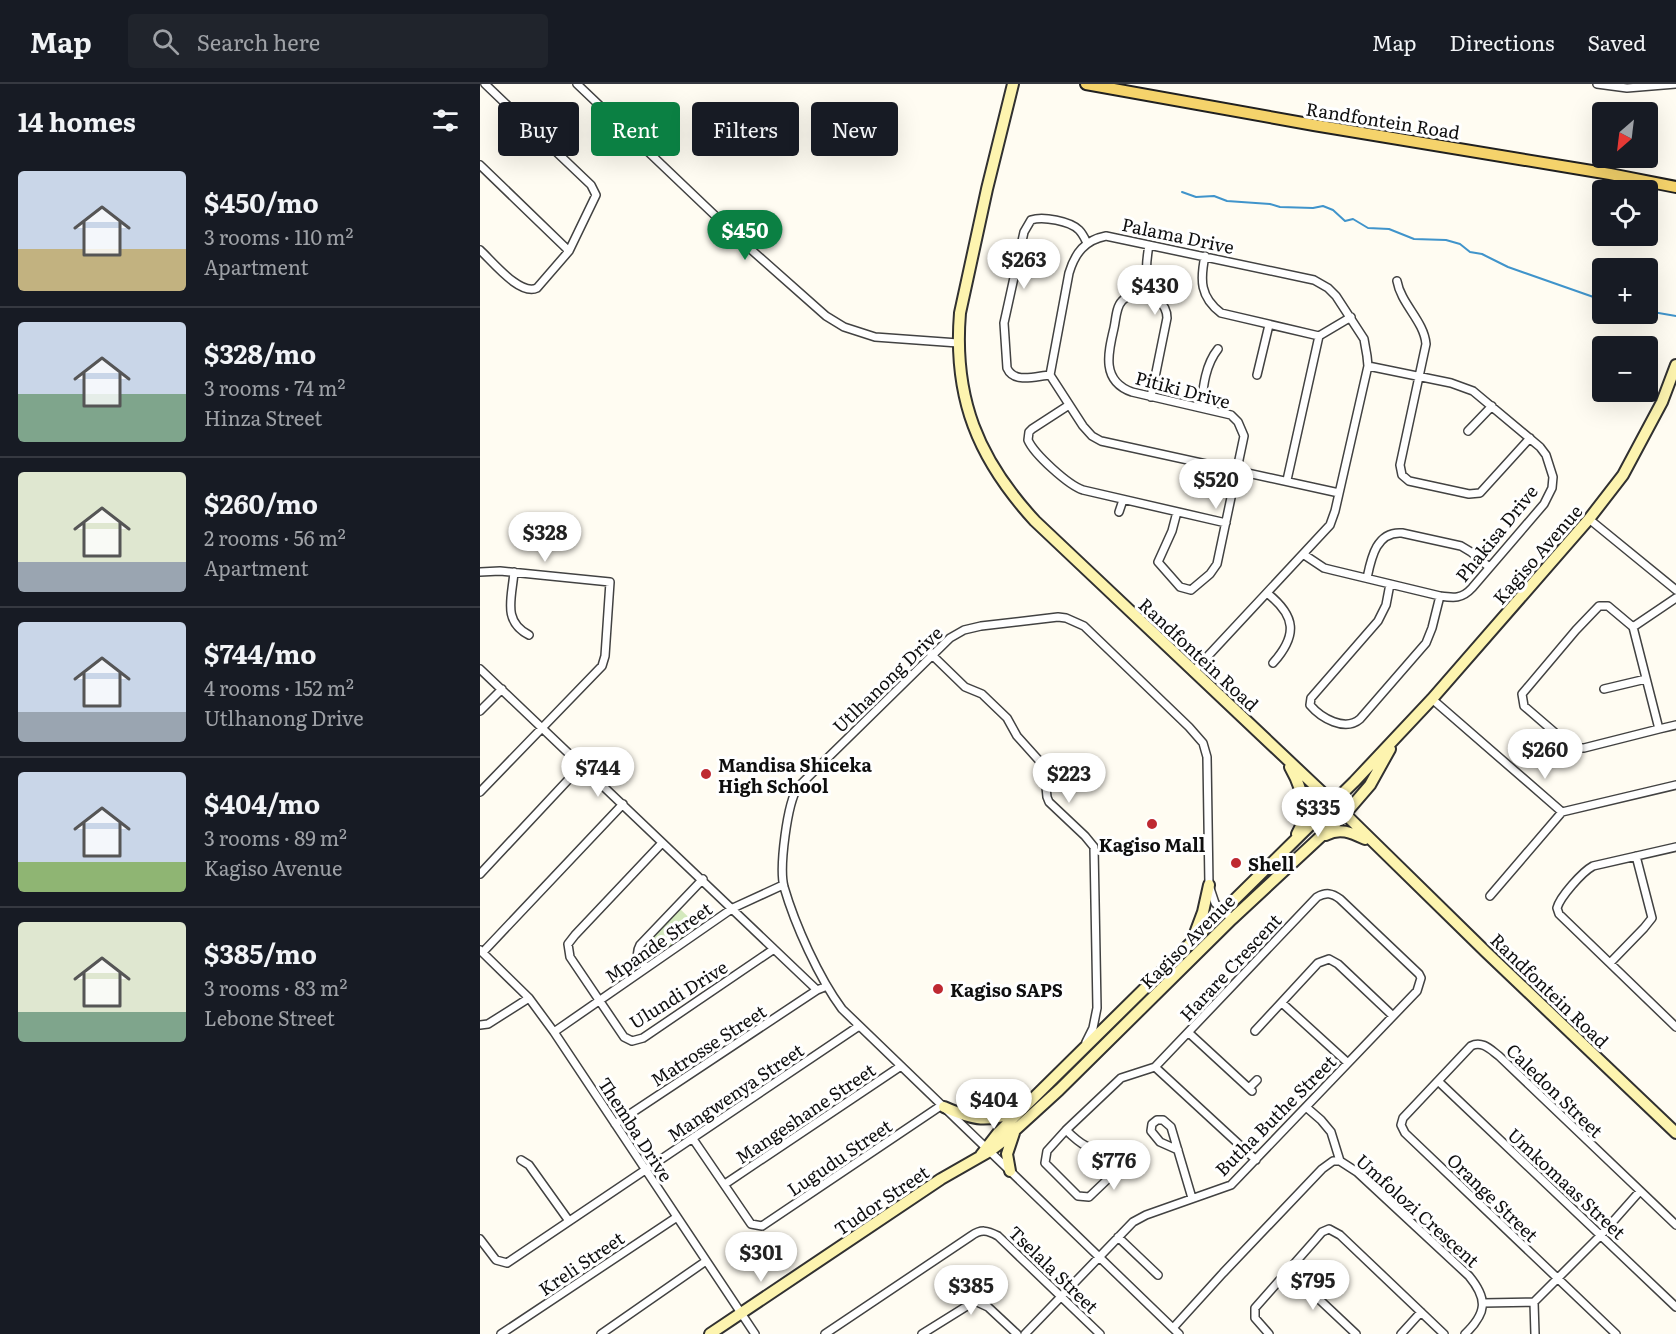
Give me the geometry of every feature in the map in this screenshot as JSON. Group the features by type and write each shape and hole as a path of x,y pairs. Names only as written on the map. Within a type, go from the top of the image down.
{"main road":[{"name":"Randfontein Road","path":"1086,84 1676,187"}],"street":[{"path":"480,250 520,287 532,291 543,282 569,251 595,201 595,191 485,84"},
{"path":"577,84 747,246 826,316 844,327 875,337 958,343"},
{"name":"Randfontein Road","path":"1013,84 960,313 958,343 960,378 973,427 989,461 1004,484 1035,521 1333,802 1676,1133"},
{"path":"1597,84 1627,88 1676,84"},
{"path":"480,165 569,251"},
{"path":"1050,375 1016,377 1009,373 1007,368 1004,323 1024,232 1031,220 1045,219 1075,227 1082,232 1087,243 1073,260 1050,375 1088,433 1097,439 1339,493"},
{"name":"Palama Drive","path":"1087,243 1107,236 1320,282 1336,296 1364,339 1368,366 1330,525 1193,672"},
{"path":"1149,245 1145,271 1154,293 1166,308 1167,318 1151,397"},
{"path":"1205,256 1202,273 1203,287 1217,310 1227,315 1319,336 1351,317"},
{"path":"1397,281 1401,298 1425,337 1426,344 1400,465 1402,476 1409,482 1469,494 1480,493 1530,438"},
{"name":"Pitiki Drive","path":"1154,293 1127,297 1122,300 1108,355 1109,368 1121,387 1151,397 1231,415 1238,422 1244,436 1238,470"},
{"path":"1257,375 1269,325"},
{"path":"1287,480 1319,336"},
{"path":"1201,407 1211,358 1218,349"},
{"name":"Kagiso Avenue","path":"986,1150 1020,1112 1354,783 1432,699 1589,519 1623,475 1662,402 1676,365"},
{"name":"Phakisa Drive","path":"1303,554 1324,568 1440,596 1452,598 1463,596 1544,504 1551,488 1553,477 1551,466 1540,447 1465,386 1368,366"},
{"path":"1069,405 1029,432 1028,441 1073,486 1123,500 1226,523"},
{"path":"1468,431 1492,406"},
{"path":"1177,512 1172,531 1158,562 1184,589 1191,590 1196,588 1215,568 1238,470"},
{"path":"1119,512 1123,500"},
{"path":"1589,519 1676,590"},
{"path":"1367,578 1373,552 1388,535 1397,532 1461,546 1488,567"},
{"path":"480,572 514,572 610,582 605,656 602,666 480,792"},
{"path":"514,572 511,619 518,630 529,635"},
{"path":"1390,584 1386,606 1378,621 1311,698 1310,705 1317,712 1344,725 1352,725 1360,719 1426,643 1440,596"},
{"path":"1267,593 1281,604 1290,625 1287,646 1273,663"},
{"path":"1633,627 1676,598"},
{"path":"1659,729 1633,627 1608,606 1599,606 1593,611 1521,694 1522,702 1533,713 1568,744 1576,748 1584,748 1676,725"},
{"name":"Utlhanong Drive","path":"1176,1331 842,1009 827,986 783,885 790,805 798,787 931,654 957,633 981,626 1066,618 1084,626 1203,743 1206,758 1209,885 1213,899 1232,919"},
{"path":"931,654 965,687 982,694 1007,718 1017,736 1044,766 1047,797 1050,802 1094,847 1097,1003 1093,1028 1078,1055"},
{"path":"480,669 817,990 827,986"},
{"path":"1604,689 1646,679"},
{"path":"480,711 502,689"},
{"path":"1432,699 1562,812"},
{"name":"Kagiso Avenue","path":"986,1150 1015,1130 1232,919 1345,814 1370,785 1392,743"},
{"path":"1284,757 1299,782 1303,802 1302,820 1290,845"},
{"path":"480,874 582,765"},
{"path":"1314,784 1333,790 1354,783"},
{"path":"1370,785 1360,802 1357,817 1372,841"},
{"path":"1490,896 1562,812 1676,785"},
{"path":"482,951 623,804"},
{"path":"1317,840 1330,832 1339,830 1354,833 1372,841"},
{"name":"Ulundi Drive","path":"662,843 568,944 574,964 624,1036 632,1041 637,1040 774,949"},
{"path":"1676,847 1588,868 1558,905 1559,914 1676,1027"},
{"path":"1610,963 1652,918 1636,856"},
{"path":"646,968 638,957 637,952 640,945 703,879"},
{"name":"Mpande Street","path":"554,1032 733,908 783,885"},
{"path":"1190,944 1201,919 1209,885"},
{"name":"Butha Buthe Street","path":"1025,1334 1138,1218 1231,1185 1417,991 1421,982 1419,974 1348,906 1329,893"},
{"name":"Harare Crescent","path":"1155,1067 1317,897 1329,893"},
{"name":"Themba Drive","path":"482,951 529,998 554,1032 755,1334"},
{"path":"1255,1031 1318,963 1329,959 1338,964 1393,1016"},
{"name":"Matrosse Street","path":"615,1124 817,990"},
{"path":"480,1024 489,1024 529,998"},
{"path":"1282,1003 1348,1063"},
{"name":"Mangwenya Street","path":"480,1239 496,1260 507,1263 859,1026"},
{"path":"1189,1033 1250,1090 1257,1080"},
{"name":"Caledon Street","path":"1408,1136 1401,1125 1403,1118 1472,1046 1481,1044 1487,1047 1676,1225"},
{"name":"Mangeshane Street","path":"725,1184 901,1066"},
{"path":"1066,1130 1082,1144 1105,1154 1109,1161 1111,1176 1089,1197 1078,1196 1045,1163 1047,1151 1066,1130 1121,1078 1155,1067 1256,1160"},
{"name":"Umkomaas Street","path":"1438,1081 1676,1307"},
{"path":"943,1106 980,1120 1020,1112"},
{"name":"Lugudu Street","path":"725,1184 751,1224 766,1225 943,1106"},
{"path":"1306,1107 1331,1132 1340,1161"},
{"path":"1178,1150 1156,1139 1151,1131 1152,1124 1159,1119 1168,1123 1178,1150 1192,1198"},
{"path":"1010,1171 1007,1154 1015,1130"},
{"name":"Orange Street","path":"1408,1136 1616,1334"},
{"path":"693,1139 725,1184"},
{"name":"Tudor Street","path":"710,1334 986,1150"},
{"path":"521,1160 529,1165 568,1221"},
{"name":"Umfolozi Crescent","path":"1176,1331 1223,1272 1332,1161 1340,1161 1357,1172 1469,1276 1481,1292 1483,1303"},
{"path":"1466,1334 1479,1318 1483,1303 1534,1302 1640,1191"},
{"name":"Kreli Street","path":"501,1334 677,1217"},
{"path":"1269,1334 1255,1318 1254,1310 1258,1303 1322,1232 1332,1229 1444,1334"},
{"name":"Tselala Street","path":"825,1334 971,1236 985,1230 998,1236 1100,1334"},
{"path":"1118,1237 1158,1275"},
{"path":"601,1334 706,1261"},
{"path":"1288,1270 1356,1334"},
{"path":"922,1334 965,1305 975,1301 988,1306 1017,1334"},
{"path":"1534,1302 1535,1334"},
{"path":"1401,1334 1421,1312"}],"green space":[{"path":"680,909 700,928 649,964 641,956 642,947"}],"waterway":[{"path":"1182,192 1196,197 1214,196 1227,201 1270,204 1280,207 1323,206 1333,210 1345,221 1353,219 1368,228 1389,229 1414,239 1446,240 1460,244 1470,252 1482,254 1508,267 1592,296"},
{"path":"1658,313 1676,316"}],"place":[{"name":"Mandisa Shiceka High School","path":"706,774"},
{"name":"Kagiso Mall","path":"1152,824"},
{"name":"Shell","path":"1236,863"},
{"name":"Kagiso SAPS","path":"938,989"}]}
